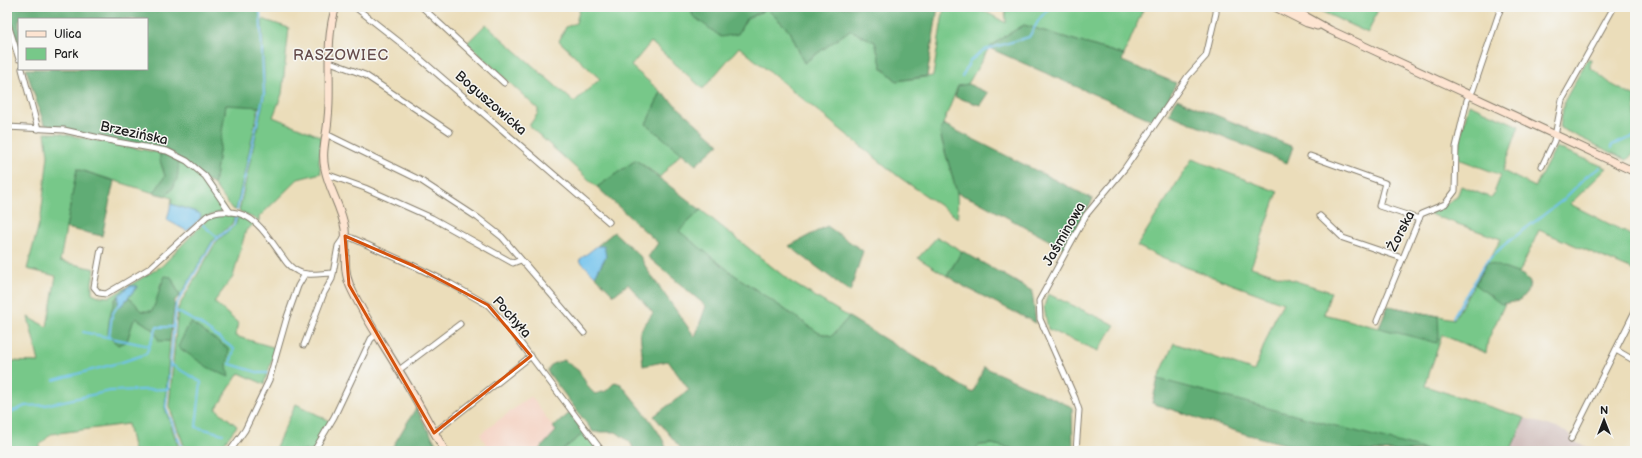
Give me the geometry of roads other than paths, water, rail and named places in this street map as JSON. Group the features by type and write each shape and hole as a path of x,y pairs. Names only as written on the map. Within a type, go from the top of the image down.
{"street":[{"path":"336,7 331,31 328,118 323,152 326,174 341,211 345,236 344,259 349,285 445,451"},
{"name":"Boguszowicka","path":"355,7 411,51 609,222"},
{"name":"Boguszowicka","path":"422,7 504,83"},
{"name":"Jaśminowa","path":"1076,451 1079,410 1040,319 1040,301 1086,215 1125,168 1188,76 1206,56 1216,7"},
{"path":"1275,7 1307,23 1330,30"},
{"path":"1289,7 1330,30 1635,172"},
{"name":"Żorska","path":"1377,321 1421,214 1444,204 1455,191 1456,148 1467,100 1501,7"},
{"path":"1542,166 1556,135 1562,100 1614,7"},
{"path":"7,21 18,56"},
{"path":"330,62 365,75 450,132"},
{"path":"22,70 38,129"},
{"name":"Brzezińska","path":"7,128 69,130 117,142 167,151 187,161 205,176 230,212"},
{"path":"326,134 420,180 478,218 502,237 584,333"},
{"path":"1310,156 1385,183 1379,206 1419,219"},
{"path":"326,174 365,188 432,218 513,264 521,260"},
{"path":"101,249 94,287 99,293 106,294 150,268 175,247 207,216 215,212 230,212 242,214 258,224 290,266 297,272 305,274 333,273"},
{"path":"1320,216 1343,238 1402,258"},
{"path":"304,345 324,293 332,279 338,246 345,236"},
{"name":"Pochyła","path":"345,236 421,269 488,305 510,329 602,451"},
{"path":"230,451 245,430 269,380 287,317 298,286 305,274"},
{"path":"1571,439 1635,311"},
{"path":"399,370 460,324"},
{"path":"314,451 334,417 371,339 377,334"},
{"path":"1616,350 1635,361"},
{"path":"434,433 531,356"}],"water":[{"path":"171,204 199,213 201,215 200,219 187,231 167,220"},
{"path":"597,246 604,246 606,256 595,276 579,260"},
{"path":"129,286 138,286 120,307 118,305 119,295"}],"waterway":[{"path":"237,210 264,94 260,7"},
{"path":"962,77 970,61 984,50 1029,37 1040,18 1050,7"},
{"path":"1612,148 1612,145 1635,136"},
{"path":"1453,317 1485,263 1504,245 1563,200 1588,175 1600,168"},
{"path":"183,451 166,407 176,305 214,241 234,225 236,216"},
{"path":"202,224 218,238"},
{"path":"109,337 112,315 118,305"},
{"path":"176,311 200,324 234,349 230,364 260,373 268,373"},
{"path":"54,380 146,354 157,327 174,327"},
{"path":"83,332 149,346"},
{"path":"170,364 201,382 196,427 223,434"},
{"path":"7,414 25,406 45,405 110,391 168,389"}],"district":[{"name":"RASZOWIEC","path":"341,55"}]}
